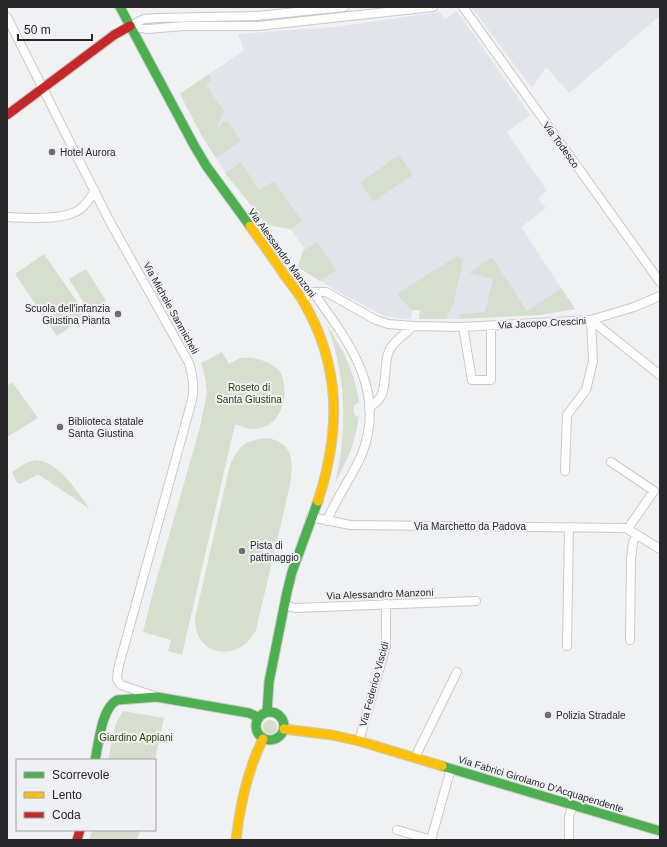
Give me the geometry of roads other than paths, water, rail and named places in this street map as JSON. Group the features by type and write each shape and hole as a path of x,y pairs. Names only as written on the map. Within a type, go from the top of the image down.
{"main road":[{"name":"Via Alessandro Manzoni","path":"120,7 207,167 311,312 319,331 328,362 332,383 334,415 329,462 292,573 284,605 268,688 267,712"},
{"path":"7,115 114,35 130,26"},
{"path":"95,759 106,712 112,703 122,698 158,697 250,713 258,718"},
{"path":"267,712 280,716 284,725 284,729 276,739 263,739 257,733 255,725 258,718 267,712"},
{"name":"Via Fabrici Girolamo D'Acquapendente","path":"284,729 332,735 359,741 660,831"},
{"path":"236,840 244,788 254,758 263,739"}],"street":[{"path":"293,14 344,7"},
{"path":"130,26 144,19 158,18 257,16 433,7"},
{"name":"Via Todesco","path":"463,7 660,282"},
{"name":"Via Michele Sanmicheli","path":"7,17 35,70 42,89 109,220 189,363 193,379 194,390 192,400 118,669 117,679 121,685 126,688 158,697"},
{"path":"7,217 31,218 59,216 73,213 86,204 95,190"},
{"path":"302,299 313,292"},
{"name":"Via Jacopo Crescini","path":"313,292 326,292 376,320 388,324 413,326 491,326 591,320 634,307 660,296"},
{"name":"Via Alessandro Manzoni","path":"313,292 342,332 352,349 363,372 369,408 368,430 362,452 351,477 332,509 327,521"},
{"path":"591,320 660,375"},
{"path":"565,471 567,415 586,390 593,362 591,320"},
{"path":"369,408 380,399 386,374 385,365 392,345 413,326"},
{"name":"Via Jacopo Crescini","path":"463,326 472,380 491,380 491,326"},
{"path":"611,462 654,491 629,529 660,549"},
{"name":"Via Marchetto da Padova","path":"311,518 350,525 629,529"},
{"path":"566,646 569,527"},
{"path":"630,640 631,558 633,542 637,535"},
{"name":"Via Alessandro Manzoni","path":"284,605 295,608 476,601"},
{"name":"Via Federico Viscidi","path":"359,741 386,646 386,604"},
{"path":"416,758 418,751 457,672"},
{"path":"397,830 432,840 451,768"},
{"path":"569,840 569,817 573,805"}],"place":[{"name":"Hotel Aurora","path":"52,152"},
{"name":"Scuola dell'infanzia Giustina Pianta","path":"118,314"},
{"name":"Biblioteca statale Santa Giustina","path":"60,427"},
{"name":"Pista di pattinaggio","path":"242,551"},
{"name":"Polizia Stradale","path":"548,715"}],"park label":[{"name":"Roseto di Santa Giustina","path":"249,392"},
{"name":"Giardino Appiani","path":"136,737"}]}
